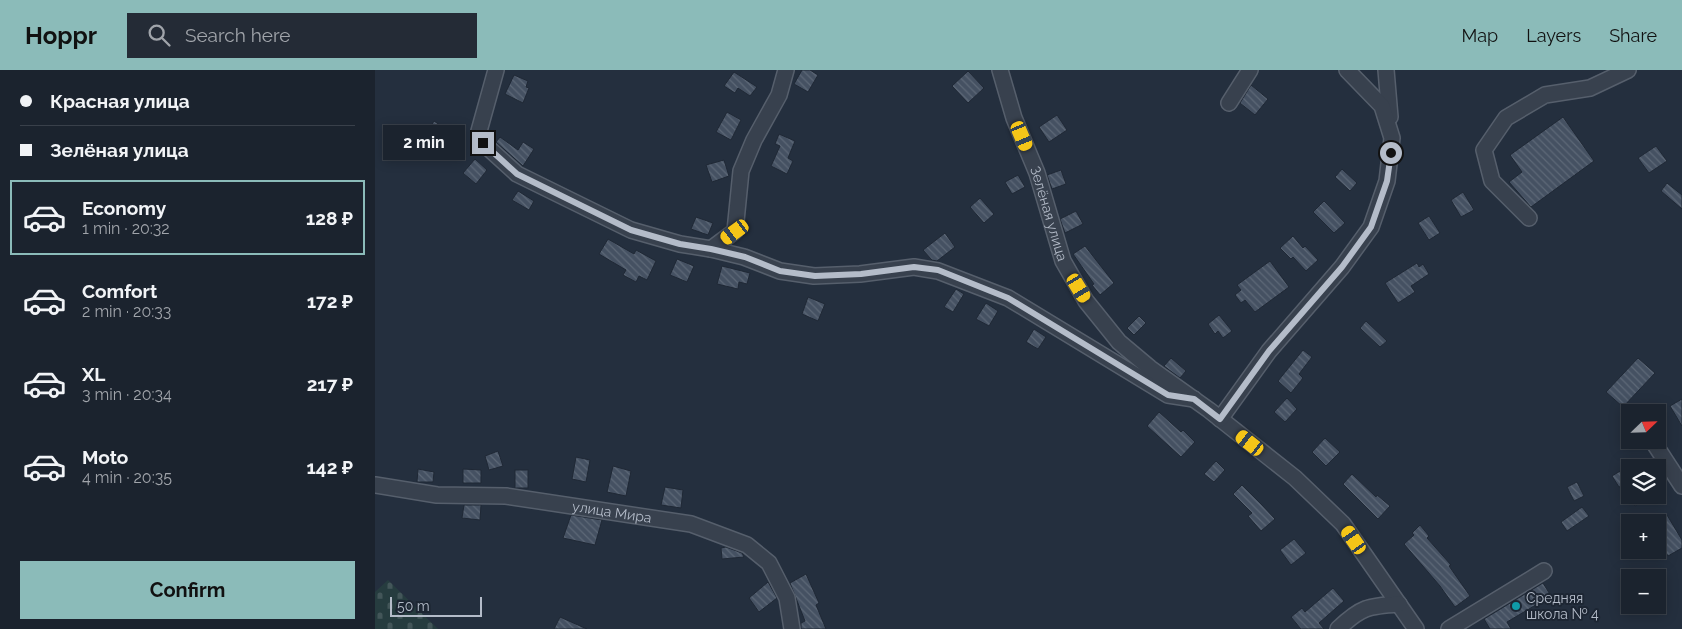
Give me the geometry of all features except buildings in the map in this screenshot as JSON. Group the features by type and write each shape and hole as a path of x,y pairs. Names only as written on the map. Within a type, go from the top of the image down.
{"street":[{"path":"495,70 479,131 483,143 517,174 631,230 680,244 745,257"},
{"path":"745,257 735,232 741,171 754,140 779,95 786,70"},
{"name":"Зелёная улица","path":"1000,70 1014,118 1037,173 1063,261 1086,301 1119,342 1150,368 1194,399 1295,478 1343,524 1416,629"},
{"path":"1229,103 1250,70"},
{"path":"1347,70 1381,106 1392,138"},
{"path":"1220,419 1269,351 1342,267 1371,227 1387,181 1392,138 1386,70"},
{"path":"1529,218 1492,180 1484,150 1506,118 1545,95 1590,88 1628,70"},
{"path":"711,249 735,232"},
{"name":"Зелёная улица","path":"745,257 780,271 815,276 861,274 914,267 938,270 1008,298 1168,395 1194,399"},
{"path":"1658,449 1682,486"},
{"name":"улица Мира","path":"375,485 437,494 506,496 691,524 747,544 769,564 787,598 792,629"},
{"path":"1449,629 1544,571"},
{"path":"1337,629 1353,614 1372,606 1399,604"}],"green space":[{"path":"388,580 438,629 375,629 375,592"}],"place":[{"name":"Средняя школа № 4","path":"1516,606"}],"route":[{"path":"483,143 517,174 631,230 647,235 680,244 745,257 780,271 815,276 861,274 914,267 938,270 1008,298 1168,395 1194,399 1220,419 1269,351 1342,267 1371,227 1387,181 1391,153"}]}
